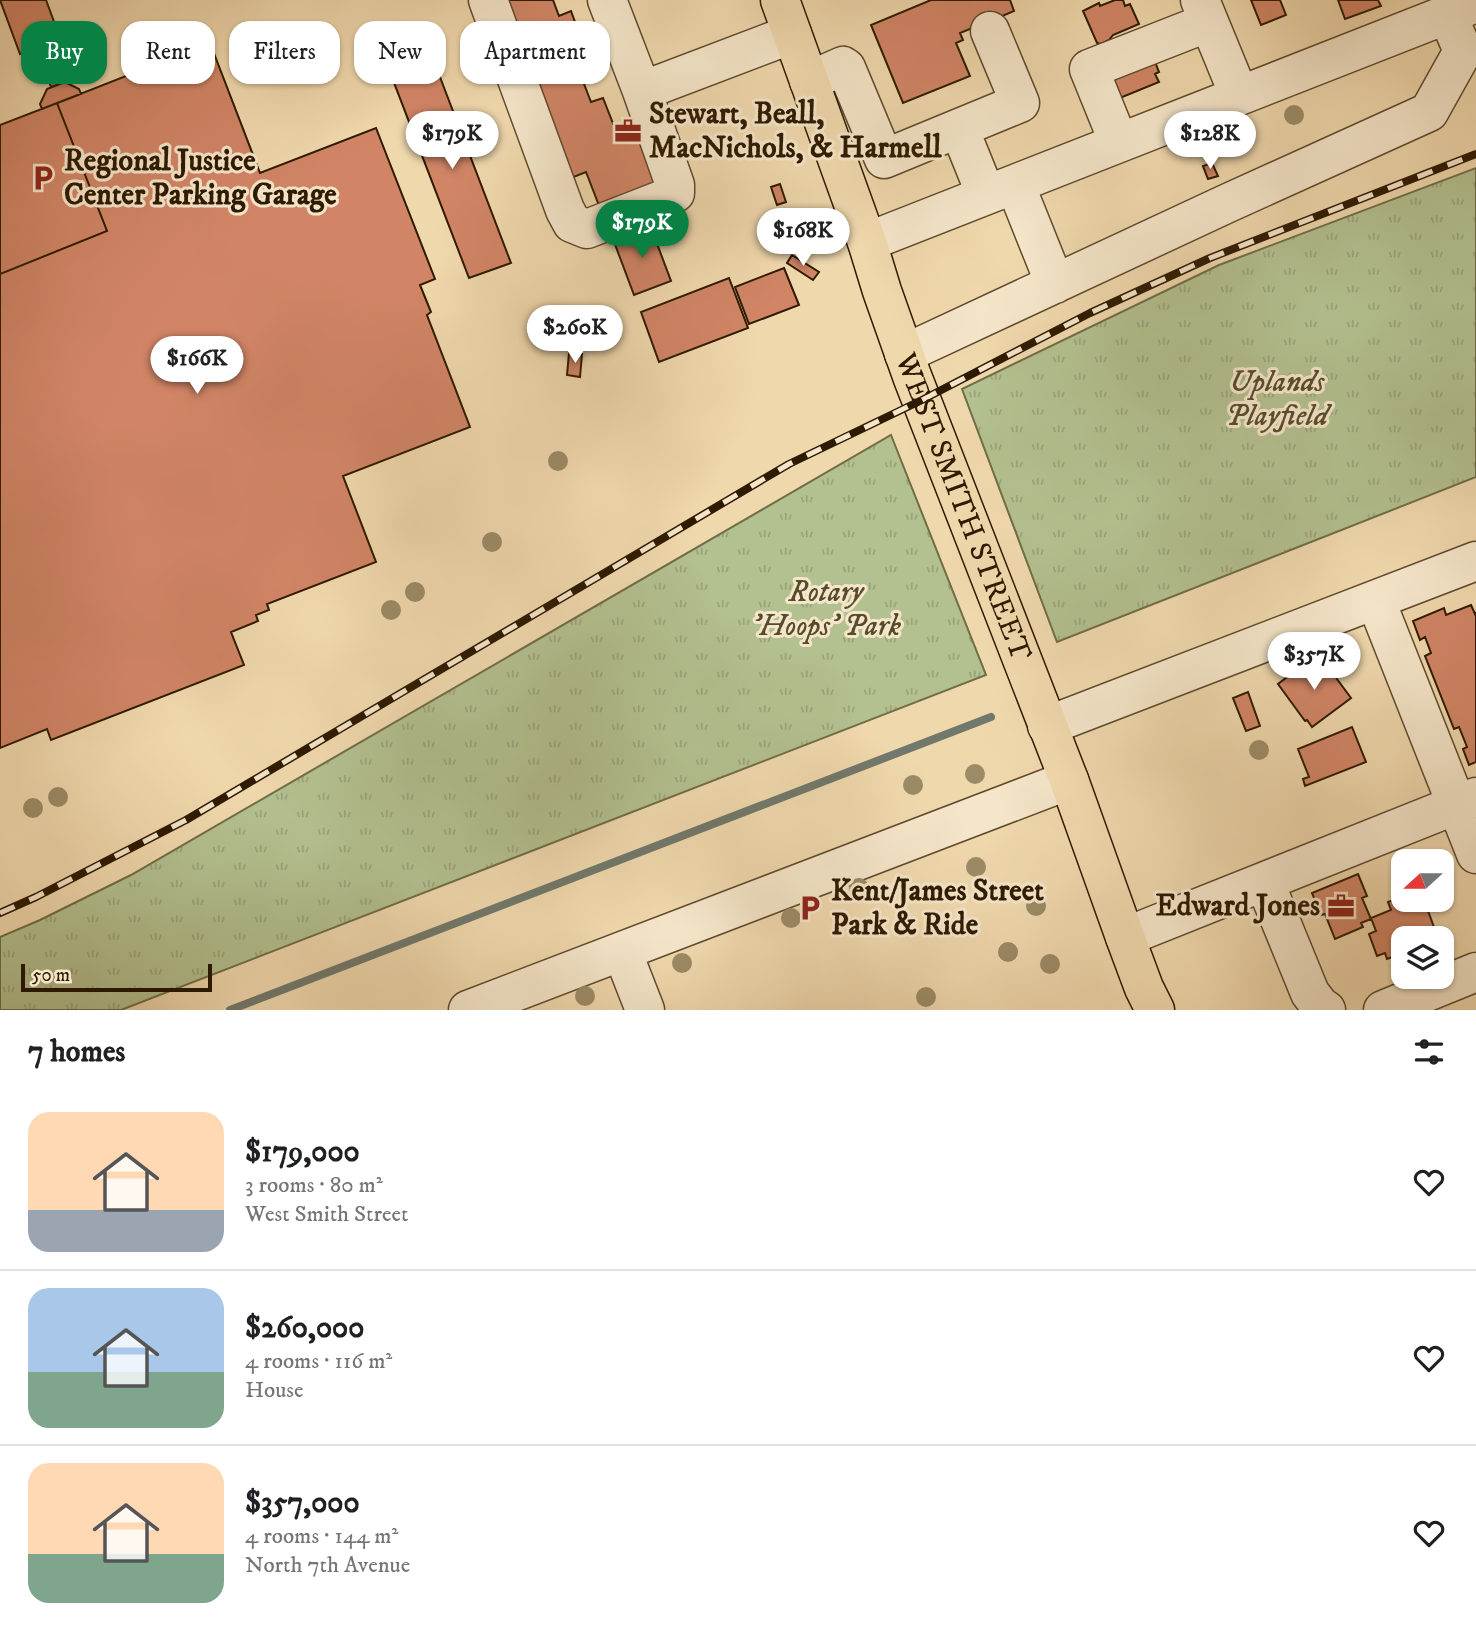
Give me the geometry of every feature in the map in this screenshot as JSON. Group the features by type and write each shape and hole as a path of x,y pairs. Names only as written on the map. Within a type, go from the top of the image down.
{"main road":[{"name":"WEST SMITH STREET","path":"786,17 904,354 1069,780 1144,988 1155,1010"}],"street":[{"path":"488,0 565,210 572,223 587,229 675,193 675,185 642,91 607,0"},
{"path":"867,242 1461,8 1463,51 1429,112 904,354"},
{"path":"1119,143 1089,69 1204,11 1239,96"},
{"path":"642,91 786,17"},
{"path":"809,81 845,66 884,159 1020,103 990,31"},
{"path":"959,128 1000,189 1055,284"},
{"path":"1047,726 1476,561"},
{"path":"1376,601 1466,801 1476,854"},
{"path":"468,1010 1069,780"},
{"path":"1125,937 1466,801"},
{"path":"1265,883 1310,993 1326,1010"},
{"path":"622,951 645,1010"},
{"path":"1383,1010 1476,972"}],"green space":[{"name":"Uplands Playfield","path":"1476,168 1476,477 1057,642 962,389 1219,265"},
{"name":"Rotary 'Hoops' Park","path":"891,435 986,675 121,1010 0,1010 0,937 131,875"}],"building":[{"path":"0,0 46,0 54,21 21,21 20,54"},
{"path":"497,0 553,0 559,16 571,11 575,21 505,21"},
{"path":"931,0 1010,0 1014,11 1002,16 1003,19 994,19 960,33 963,40 956,43 970,76 903,103 871,25"},
{"path":"1123,0 1125,6 1130,4 1139,24 1113,35 1101,44 1097,43 1083,11 1099,3 1100,6"},
{"path":"1251,0 1280,0 1286,15 1261,25"},
{"path":"1338,0 1378,0 1381,6 1345,19"},
{"path":"1150,49 1159,72 1155,74 1159,82 1120,98 1107,66"},
{"path":"215,56 260,173 376,128 435,279 420,285 431,312 427,315 470,427 343,476 376,562 267,604 269,610 256,615 258,621 231,632 244,665 51,740 47,729 0,748 0,274 107,231 57,103 121,78 121,84 215,84"},
{"path":"69,84 79,89 81,94 42,109 40,104 47,89"},
{"path":"395,84 443,84 511,263 469,278"},
{"path":"529,84 584,84 591,102 603,98 616,131 633,125 657,187 600,208 586,172 566,180"},
{"name":"Regional Justice Center Parking Garage","path":"57,103 107,231 0,274 0,125"},
{"path":"1212,163 1218,176 1208,179 1203,166"},
{"path":"780,184 786,202 777,205 771,187"},
{"path":"650,225 671,281 634,295 613,239"},
{"path":"792,255 819,272 813,280 787,263"},
{"path":"784,268 799,305 749,324 735,287"},
{"path":"729,278 748,328 659,362 641,312"},
{"path":"569,353 582,354 580,377 567,375"},
{"path":"1471,605 1476,613 1476,762 1469,765 1463,749 1467,747 1459,727 1454,729 1425,656 1431,653 1425,637 1420,640 1413,621 1444,608 1446,615"},
{"path":"1315,656 1351,698 1312,727 1278,684"},
{"path":"1248,692 1260,726 1246,731 1233,698"},
{"path":"1352,727 1366,762 1305,786 1303,779 1309,777 1298,749"},
{"name":"Edward Jones","path":"1358,874 1367,896 1362,898 1371,919 1361,923 1363,927 1335,939 1325,914 1321,915 1312,893"},
{"path":"1391,910 1428,912 1434,926 1391,926 1391,958 1387,959 1385,953 1377,956 1369,934 1376,931 1371,918"}],"waterway":[{"path":"230,1010 991,717"}],"railway":[{"path":"0,913 186,820 789,464 922,400 1090,313 1210,258 1476,154"}],"place":[{"name":"Stewart, Beall, MacNichols, & Harmell","path":"628,131"},
{"name":"Regional Justice Center Parking Garage","path":"43,178"},
{"name":"Edward Jones","path":"1341,906"},
{"name":"Kent/James Street Park & Ride","path":"810,908"}]}
